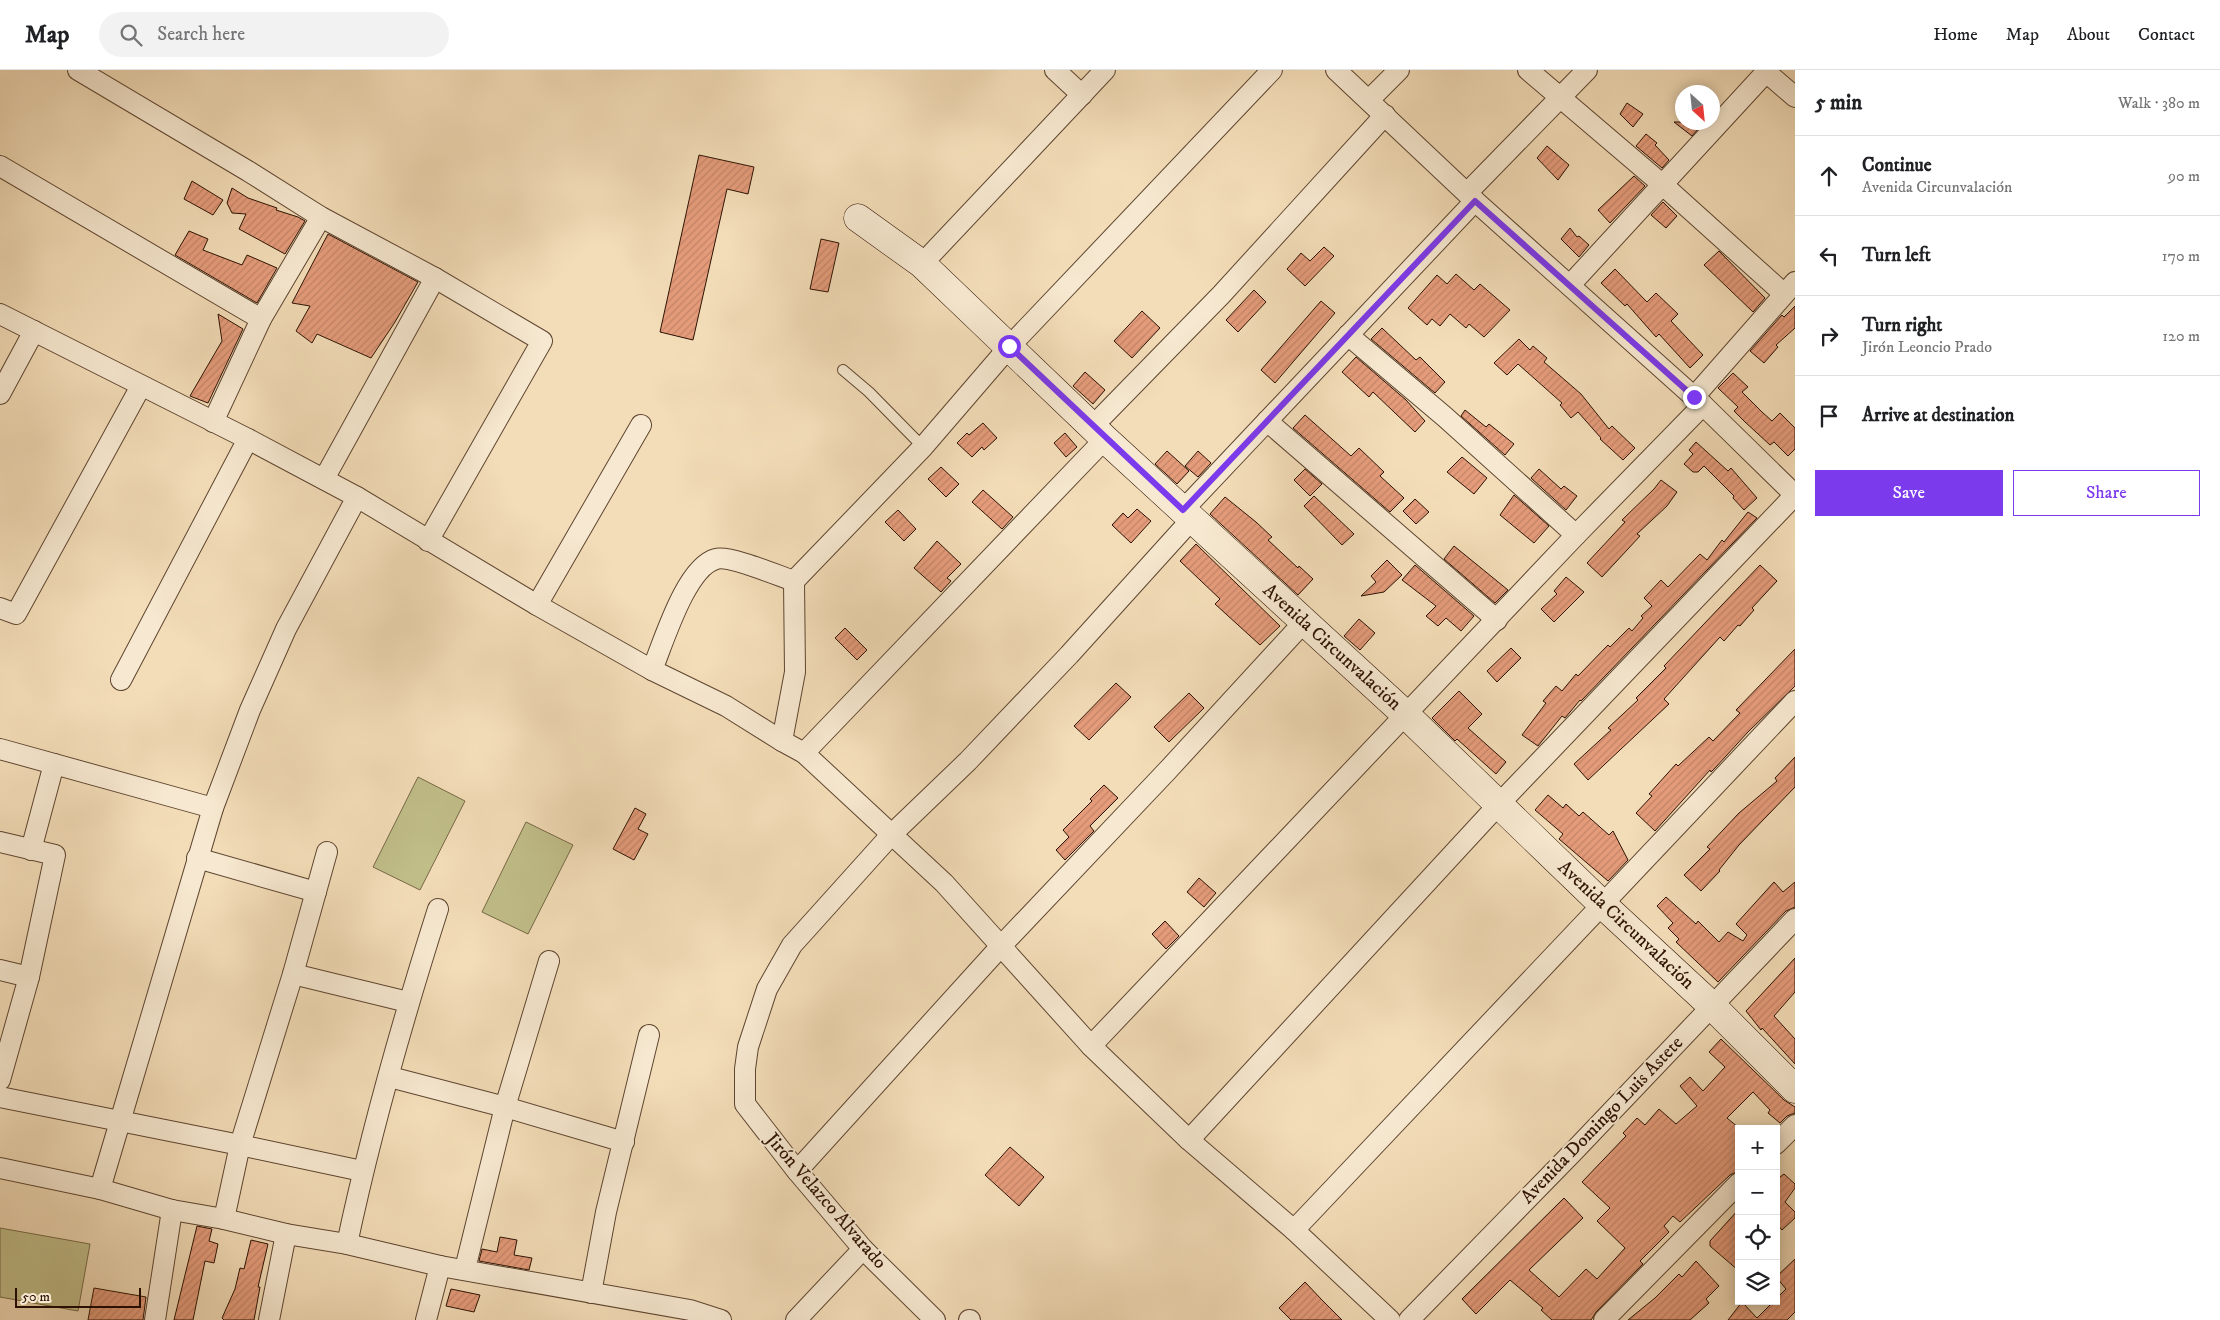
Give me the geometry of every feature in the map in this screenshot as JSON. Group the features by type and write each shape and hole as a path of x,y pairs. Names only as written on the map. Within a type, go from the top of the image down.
{"street":[{"path":"78,70 248,171 321,218 435,278 542,341 428,541"},
{"path":"1055,70 1082,95"},
{"path":"922,264 1104,70"},
{"path":"782,741 794,687 794,581 923,447 1009,346 1272,70"},
{"path":"1189,1140 1499,804 1795,495 1698,401 1471,197 1336,70"},
{"path":"1369,100 1398,70"},
{"path":"1091,1046 1576,535 1698,401 1789,287 1663,185 1528,70"},
{"name":"Jirón Velazco Alvarado","path":"935,1320 863,1249 797,1171 745,1104 745,1069 748,1047 767,989 792,945 891,835 968,761 1188,515 1267,421 1348,335 1587,70"},
{"path":"1570,285 1767,71 1795,97"},
{"path":"804,753 1098,433 1385,115"},
{"path":"0,166 261,319"},
{"path":"213,422 261,319 321,218"},
{"name":"Avenida Circunvalación","path":"858,218 922,264 1098,433 1405,714 1602,904 1711,1005 1795,1089"},
{"path":"324,479 435,278"},
{"path":"0,314 248,439 357,497 537,605 652,670 726,706 804,753 944,883 1091,1046 1189,1140 1294,1230 1390,1320"},
{"path":"0,394 34,332"},
{"path":"1348,335 1445,417 1576,535"},
{"path":"0,608 16,614 141,386"},
{"path":"1267,421 1497,620"},
{"path":"537,605 641,425"},
{"path":"121,680 248,439"},
{"path":"100,1188 213,808 250,710 286,629 357,497"},
{"path":"652,670 689,582 703,566 717,558 730,559 794,581"},
{"path":"797,1171 1001,946 1167,771 1304,622"},
{"path":"1294,1230 1795,700"},
{"path":"0,749 213,808"},
{"path":"31,850 54,764"},
{"path":"0,842 55,855 29,977 0,1080"},
{"path":"224,1219 240,1145 293,974 327,852"},
{"path":"198,858 316,892"},
{"path":"347,1244 362,1171 390,1077 408,1002 438,909"},
{"name":"Avenida Domingo Luis Astete","path":"1409,1320 1574,1151 1711,1005 1795,919"},
{"path":"465,1270 505,1107 549,961"},
{"path":"0,970 29,977"},
{"path":"293,974 408,1002"},
{"path":"591,1293 606,1212 649,1035"},
{"path":"390,1077 505,1107 624,1142"},
{"path":"0,1097 362,1171"},
{"path":"1780,1140 1795,1125"},
{"path":"0,1168 100,1188 172,1210 224,1219 286,1234 347,1244 440,1266 690,1310 721,1320"},
{"path":"1604,1320 1735,1187"},
{"path":"155,1320 172,1210"},
{"path":"269,1320 286,1234"},
{"path":"796,1320 863,1249"},
{"path":"426,1320 440,1266"}],"lane":[{"path":"843,370 869,392 923,447"}],"shaded area":[{"path":"418,777 465,801 420,890 373,867"},
{"path":"526,822 573,845 528,934 482,912"},
{"path":"0,1228 90,1244 78,1311 0,1297"}],"building":[{"path":"1627,103 1643,114 1633,127 1620,114"},
{"path":"1684,130 1697,130 1692,136"},
{"path":"1646,134 1657,143 1655,145 1669,160 1662,168 1636,146"},
{"path":"1547,146 1569,165 1558,180 1537,158"},
{"path":"699,155 754,167 748,194 727,189 693,340 660,332"},
{"path":"1634,176 1645,186 1610,223 1598,210"},
{"path":"192,181 223,200 213,215 184,199"},
{"path":"232,188 248,198 277,208 276,210 305,221 285,254 239,229 246,214 232,213 227,203"},
{"path":"1663,202 1677,216 1666,228 1651,215"},
{"path":"1570,228 1577,237 1579,236 1589,245 1579,257 1561,239"},
{"path":"189,231 208,239 203,250 242,265 247,255 277,268 257,303 175,255"},
{"path":"328,234 418,282 371,358 317,334 312,343 296,331 310,306 292,303"},
{"path":"821,239 839,243 828,292 810,289"},
{"path":"1324,247 1334,256 1305,286 1287,269 1301,253 1310,261"},
{"path":"1719,251 1765,298 1753,312 1704,265"},
{"path":"1615,269 1647,302 1656,293 1678,314 1671,321 1703,355 1690,368 1659,334 1656,337 1627,304 1625,306 1601,283"},
{"path":"1456,274 1474,290 1480,284 1510,310 1484,337 1469,324 1466,328 1450,314 1440,326 1432,319 1427,325 1408,308 1437,275 1447,284"},
{"path":"1254,290 1266,302 1238,332 1226,320"},
{"path":"1321,301 1335,313 1275,383 1261,370"},
{"path":"1795,306 1795,328 1776,345 1778,347 1764,363 1750,351 1782,315 1784,317"},
{"path":"1142,311 1160,328 1132,358 1114,341"},
{"path":"218,314 243,329 208,403 190,396 222,341"},
{"path":"1382,328 1416,360 1420,357 1445,382 1435,393 1371,339"},
{"path":"1519,339 1530,350 1533,346 1547,358 1544,362 1581,394 1609,429 1612,426 1635,448 1623,460 1600,439 1578,412 1571,418 1560,405 1562,403 1518,364 1507,375 1494,363"},
{"path":"1356,357 1406,400 1425,421 1415,432 1373,392 1369,397 1342,372"},
{"path":"1085,372 1105,390 1093,404 1073,386"},
{"path":"1733,373 1748,387 1742,392 1772,421 1780,413 1795,428 1795,449 1788,456 1774,442 1770,445 1744,421 1734,411 1738,407 1718,388"},
{"path":"1465,410 1486,427 1489,424 1514,444 1505,455 1461,416"},
{"path":"1305,415 1351,456 1359,448 1384,472 1380,476 1404,498 1390,512 1293,428"},
{"path":"983,423 997,438 984,450 982,447 972,457 957,443 967,433 969,435"},
{"path":"1065,433 1077,447 1066,457 1054,443"},
{"path":"1696,442 1728,471 1731,468 1757,498 1744,510 1733,498 1734,496 1704,466 1698,472 1693,472 1684,464 1693,454 1689,450"},
{"path":"1167,451 1189,471 1177,484 1155,464"},
{"path":"1198,451 1211,463 1198,477 1185,466"},
{"path":"1462,457 1487,478 1474,494 1447,472"},
{"path":"941,467 959,484 946,497 928,479"},
{"path":"1305,469 1322,484 1310,496 1294,480"},
{"path":"1539,469 1561,489 1564,486 1577,496 1566,510 1531,478"},
{"path":"1661,480 1677,492 1667,506 1637,534 1640,536 1602,577 1587,563 1625,522 1622,520"},
{"path":"983,490 1013,517 1002,529 972,502"},
{"path":"1514,495 1549,526 1534,543 1500,515"},
{"path":"1314,496 1354,534 1342,545 1304,506"},
{"path":"1225,497 1256,522 1272,537 1268,540 1298,568 1299,566 1313,579 1298,595 1210,514"},
{"path":"1415,499 1429,512 1416,524 1403,511"},
{"path":"1137,509 1151,521 1131,543 1112,525 1123,513 1128,518"},
{"path":"898,510 916,529 904,541 885,522"},
{"path":"1748,512 1757,518 1580,700 1565,718 1562,716 1538,746 1522,735 1546,703 1543,701 1556,686 1562,691 1576,674 1578,676 1608,645 1610,647 1629,628 1632,631 1643,618 1641,616 1652,606 1644,598 1661,580 1668,587 1700,554 1707,560 1722,540 1724,542"},
{"path":"937,541 961,564 947,578 951,581 941,592 914,568"},
{"path":"1196,544 1280,626 1260,645 1215,604 1220,599 1180,561"},
{"path":"1454,546 1508,590 1495,603 1444,559"},
{"path":"1387,560 1402,575 1384,592 1361,596 1376,582 1371,576"},
{"path":"1415,565 1474,616 1461,631 1446,618 1438,626 1426,616 1436,606 1402,580"},
{"path":"1760,565 1777,581 1752,608 1754,610 1724,641 1720,637 1664,699 1669,704 1588,780 1574,764 1611,730 1608,728 1638,700 1636,698 1666,668 1664,666"},
{"path":"1566,577 1584,592 1554,622 1541,609 1557,594 1554,591"},
{"path":"1359,619 1375,633 1360,650 1344,636"},
{"path":"845,628 867,650 857,660 835,638"},
{"path":"1511,648 1521,658 1497,682 1487,671"},
{"path":"1795,649 1795,686 1711,772 1710,770 1655,831 1636,813 1652,796 1649,794 1676,764 1678,766 1709,737 1713,741 1740,713 1736,710"},
{"path":"1116,683 1131,697 1089,740 1074,726"},
{"path":"1459,691 1482,714 1468,728 1506,762 1496,774 1457,739 1455,741 1432,718"},
{"path":"1189,693 1204,708 1169,742 1154,727"},
{"path":"1795,757 1795,787 1739,845 1720,871 1701,891 1684,875 1710,849 1707,847 1739,813 1777,781 1775,778"},
{"path":"1104,785 1118,798 1090,826 1094,831 1065,860 1056,850 1069,837 1063,830 1092,801 1090,799"},
{"path":"1548,795 1563,808 1566,804 1579,816 1583,812 1609,835 1613,831 1628,860 1608,881 1559,839 1563,834 1535,810"},
{"path":"635,808 646,814 638,829 648,834 634,860 613,849"},
{"path":"1199,878 1216,893 1204,907 1187,892"},
{"path":"1774,882 1783,892 1795,882 1795,907 1786,911 1718,982 1676,942 1679,939 1668,928 1673,923 1657,906 1666,897 1696,924 1698,921 1719,942 1728,932 1743,941 1747,935 1736,924"},
{"path":"1165,921 1179,936 1166,949 1152,934"},
{"path":"1795,958 1795,992 1774,1016 1795,1039 1795,1064 1762,1028 1761,1030 1746,1011"},
{"path":"1721,1039 1784,1100 1795,1107 1795,1113 1787,1116 1780,1123 1768,1113 1770,1110 1753,1092 1727,1118 1735,1125 1735,1173 1730,1175 1680,1222 1673,1216 1664,1226 1669,1232 1640,1261 1643,1264 1596,1312 1591,1320 1552,1320 1541,1310 1543,1308 1510,1280 1476,1314 1462,1299 1564,1198 1583,1218 1529,1270 1559,1297 1586,1269 1597,1279 1625,1248 1597,1221 1610,1208 1582,1182 1626,1136 1623,1133 1637,1118 1645,1125 1659,1109 1676,1124 1697,1106 1680,1086 1690,1077 1703,1091 1725,1067 1709,1052"},
{"path":"1010,1147 1044,1177 1019,1206 985,1175"},
{"path":"1784,1174 1795,1184 1795,1188 1785,1202 1795,1212 1795,1218 1782,1230 1780,1228 1780,1177"},
{"path":"1735,1213 1735,1268 1710,1246 1710,1241"},
{"path":"197,1226 212,1229 209,1241 218,1244 214,1263 205,1261 193,1320 174,1320"},
{"path":"500,1237 517,1240 514,1255 532,1258 529,1270 479,1261 482,1249 497,1252"},
{"path":"251,1240 268,1244 258,1287 260,1287 254,1320 224,1320 222,1318 235,1289 240,1268 244,1269"},
{"path":"1795,1259 1795,1312 1787,1320 1728,1320 1740,1305 1745,1305 1757,1318 1770,1305 1780,1305 1780,1295 1786,1289 1780,1282 1780,1273"},
{"path":"1696,1261 1719,1286 1706,1299 1709,1303 1690,1320 1628,1320 1655,1298 1679,1274 1682,1277"},
{"path":"1305,1282 1342,1320 1291,1320 1279,1308"},
{"path":"94,1288 146,1297 143,1320 88,1320"},
{"path":"451,1289 480,1295 474,1312 446,1306"}],"route":[{"path":"1009,346 1105,439 1183,510 1475,201 1694,397"}]}
